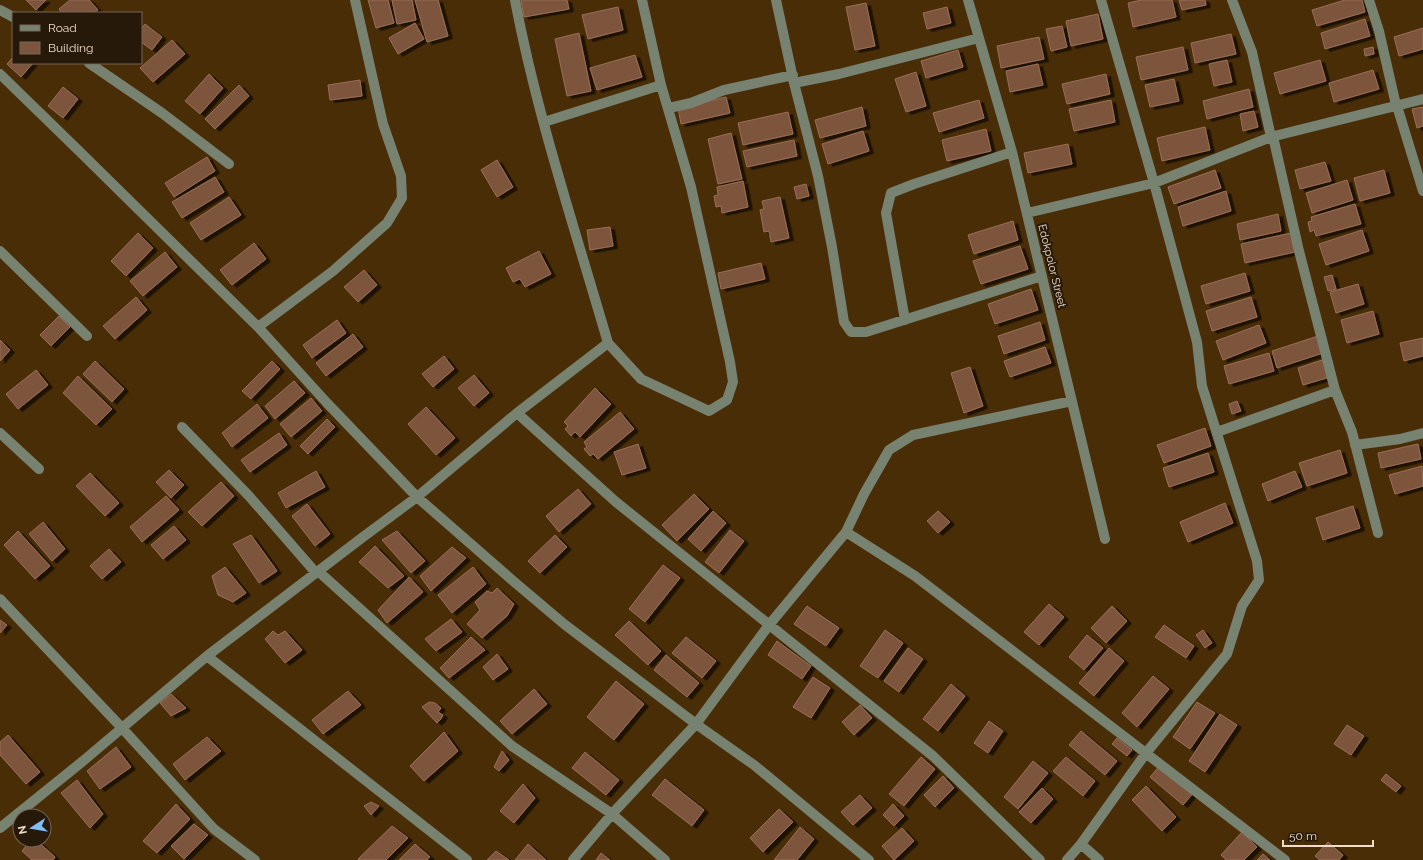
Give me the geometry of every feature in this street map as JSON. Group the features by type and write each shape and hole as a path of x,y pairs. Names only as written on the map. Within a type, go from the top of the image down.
{"street":[{"path":"258,327 333,271 387,223 402,198 401,176 383,124 356,0"},
{"path":"515,0 521,32 544,122 608,342 641,379 710,411 727,400 733,382 730,362 691,187 661,86 642,0"},
{"path":"776,0 818,176 832,247 844,322 851,332 866,332 1042,276"},
{"name":"Edokpolor Street","path":"968,0 1012,152 1105,539"},
{"path":"1067,860 1081,844 1146,753 1227,654 1242,606 1259,580 1257,561 1202,386 1197,342 1154,183 1101,0"},
{"path":"1232,0 1252,52 1299,251 1335,390 1352,432 1378,533"},
{"path":"1369,0 1379,31 1396,106 1423,191"},
{"path":"0,10 12,16"},
{"path":"668,108 691,103 724,90 794,79 840,74 979,38"},
{"path":"90,64 162,113 229,164"},
{"path":"0,74 258,327 332,409 417,497 564,624 696,724 754,765 869,860"},
{"path":"544,122 661,86"},
{"path":"1027,213 1154,183 1271,136 1423,99"},
{"path":"905,320 886,213 891,193 1012,152"},
{"path":"0,251 87,336"},
{"path":"0,828 207,656 417,497 517,412 608,342"},
{"path":"1217,432 1335,390"},
{"path":"573,860 612,814 696,724 769,625 846,532 864,494 889,450 913,435 1072,401"},
{"path":"517,412 616,502 933,756 1040,860"},
{"path":"182,427 249,496 317,572 512,746 612,814 665,860"},
{"path":"1355,445 1400,439 1423,432"},
{"path":"0,433 39,469"},
{"path":"846,532 915,576 1285,860"},
{"path":"0,599 122,728 214,829 255,860"},
{"path":"207,656 467,860"},
{"path":"1081,844 1099,860"}],"building":[{"path":"26,0 46,0 36,10"},
{"path":"70,0 89,0 98,10 95,12 61,12 59,9"},
{"path":"368,0 388,0 394,23 376,28"},
{"path":"392,0 412,0 416,20 397,24"},
{"path":"415,0 438,0 448,36 427,42"},
{"path":"521,0 567,0 569,9 524,17"},
{"path":"1141,0 1172,0 1176,17 1133,27 1128,3"},
{"path":"1179,0 1205,0 1206,5 1182,10"},
{"path":"1345,0 1362,0 1365,12 1317,26 1312,10"},
{"path":"866,3 875,46 855,50 846,7"},
{"path":"618,7 623,30 588,39 582,15"},
{"path":"947,7 951,23 927,29 923,13"},
{"path":"1098,14 1103,39 1071,46 1066,21"},
{"path":"1365,19 1370,36 1325,49 1321,33"},
{"path":"415,23 424,39 398,54 389,38"},
{"path":"145,24 162,37 152,50 142,43 142,28"},
{"path":"1062,26 1067,47 1051,51 1046,29"},
{"path":"1423,28 1423,49 1399,56 1394,37"},
{"path":"579,33 591,91 567,96 555,39"},
{"path":"1231,34 1236,54 1195,63 1191,43"},
{"path":"1039,37 1044,59 1001,68 997,46"},
{"path":"172,40 185,54 153,82 140,68"},
{"path":"1183,47 1188,70 1141,80 1136,57"},
{"path":"1373,47 1374,54 1365,56 1364,49"},
{"path":"958,50 963,67 926,78 921,61"},
{"path":"635,55 642,77 597,90 590,68"},
{"path":"12,58 12,64 32,64 21,77 7,64"},
{"path":"1227,60 1232,82 1214,86 1209,64"},
{"path":"1320,60 1326,81 1280,94 1274,73"},
{"path":"1038,64 1043,85 1010,92 1006,71"},
{"path":"1373,70 1379,89 1334,102 1329,83"},
{"path":"916,72 926,106 906,112 895,79"},
{"path":"209,74 223,88 200,114 185,101"},
{"path":"1106,74 1110,94 1067,104 1062,84"},
{"path":"1174,79 1179,101 1150,107 1145,85"},
{"path":"360,80 362,96 330,100 328,85"},
{"path":"239,85 249,96 215,129 205,119"},
{"path":"63,87 78,99 63,118 48,106"},
{"path":"1249,89 1253,107 1207,119 1203,101"},
{"path":"726,97 730,113 681,124 678,108"},
{"path":"979,100 984,118 939,132 933,113"},
{"path":"1111,100 1115,122 1074,131 1069,109"},
{"path":"862,107 866,126 820,138 815,120"},
{"path":"1423,107 1423,126 1417,128 1412,109"},
{"path":"1254,111 1258,127 1243,131 1240,114"},
{"path":"788,112 793,134 743,145 738,123"},
{"path":"1205,127 1210,150 1162,161 1157,138"},
{"path":"986,129 991,151 947,161 942,140"},
{"path":"863,131 869,151 828,164 822,144"},
{"path":"731,133 742,179 718,184 708,139"},
{"path":"794,140 797,156 747,167 743,151"},
{"path":"1068,144 1072,164 1028,173 1024,153"},
{"path":"207,157 215,171 174,197 165,183"},
{"path":"497,160 513,187 497,197 481,170"},
{"path":"1325,162 1331,181 1300,189 1295,170"},
{"path":"1215,170 1221,188 1174,204 1168,187"},
{"path":"1384,170 1390,193 1360,201 1354,178"},
{"path":"215,177 224,192 182,218 172,202"},
{"path":"1347,180 1353,200 1312,213 1306,193"},
{"path":"743,181 748,207 722,213 721,206 716,207 714,196 718,195 717,187"},
{"path":"806,184 809,196 797,199 794,187"},
{"path":"1226,191 1231,211 1183,226 1178,207"},
{"path":"229,197 241,215 201,240 190,223"},
{"path":"780,197 789,238 771,242 769,231 764,232 760,210 764,209 762,201"},
{"path":"1355,204 1361,224 1316,236 1314,230 1310,232 1308,222 1312,221 1311,217"},
{"path":"1278,214 1281,231 1240,240 1237,224"},
{"path":"1013,221 1018,240 974,254 968,235"},
{"path":"610,227 613,246 590,250 587,230"},
{"path":"1362,230 1369,251 1326,265 1319,244"},
{"path":"138,233 153,248 126,276 111,261"},
{"path":"1291,233 1295,252 1245,263 1241,244"},
{"path":"254,243 266,259 232,285 220,270"},
{"path":"1020,246 1028,269 981,284 973,261"},
{"path":"539,251 551,274 525,287 520,279 513,282 506,268"},
{"path":"165,252 177,267 143,296 130,281"},
{"path":"761,263 765,279 721,289 718,273"},
{"path":"364,270 377,285 358,302 344,287"},
{"path":"1245,273 1250,291 1206,304 1201,286"},
{"path":"1332,275 1336,289 1328,291 1324,277"},
{"path":"1358,284 1364,304 1336,313 1330,292"},
{"path":"1031,289 1038,310 995,324 988,304"},
{"path":"136,297 147,310 115,339 103,326"},
{"path":"1251,297 1257,317 1212,331 1206,311"},
{"path":"1373,311 1379,334 1347,343 1341,320"},
{"path":"59,316 70,327 51,346 40,335"},
{"path":"337,320 346,333 312,358 303,345"},
{"path":"1040,322 1045,340 1004,354 998,336"},
{"path":"1259,325 1266,343 1223,360 1216,341"},
{"path":"353,334 363,347 326,376 316,363"},
{"path":"1318,336 1323,353 1277,368 1272,351"},
{"path":"1423,338 1423,356 1404,361 1400,343"},
{"path":"0,340 10,350 0,361"},
{"path":"1045,347 1051,363 1010,377 1004,361"},
{"path":"1269,353 1274,371 1229,384 1224,366"},
{"path":"444,356 454,369 433,387 422,374"},
{"path":"1325,359 1330,377 1303,385 1298,368"},
{"path":"95,361 124,389 112,402 83,374"},
{"path":"272,361 280,369 251,399 242,391"},
{"path":"970,367 983,406 964,413 951,373"},
{"path":"36,370 48,385 18,409 6,394"},
{"path":"474,375 489,393 474,406 458,388"},
{"path":"78,376 112,409 96,425 63,393"},
{"path":"294,381 305,393 275,419 265,406"},
{"path":"595,388 611,404 580,437 575,432 571,436 565,429 568,426 564,422"},
{"path":"311,398 322,411 291,437 280,424"},
{"path":"1237,401 1241,411 1232,414 1229,404"},
{"path":"257,404 268,418 232,447 222,433"},
{"path":"426,407 455,438 436,455 408,424"},
{"path":"620,412 634,429 598,459 593,454 590,456 584,449 587,447 584,442"},
{"path":"327,419 335,427 308,454 300,446"},
{"path":"1205,428 1211,446 1164,463 1157,445"},
{"path":"279,433 287,445 250,472 241,460"},
{"path":"638,444 646,468 622,475 614,452"},
{"path":"1418,444 1421,459 1381,468 1378,453"},
{"path":"1340,450 1347,473 1307,486 1299,463"},
{"path":"1208,453 1214,472 1169,487 1163,468"},
{"path":"1422,466 1423,486 1395,494 1389,475"},
{"path":"169,470 184,485 171,498 156,482"},
{"path":"316,471 325,487 286,508 278,493"},
{"path":"1295,471 1302,487 1268,501 1262,484"},
{"path":"90,473 119,503 105,516 76,486"},
{"path":"221,482 234,496 202,526 188,512"},
{"path":"578,489 591,504 559,532 546,516"},
{"path":"694,494 709,509 677,541 662,525"},
{"path":"166,496 179,510 142,542 130,527"},
{"path":"1225,503 1233,523 1188,542 1180,522"},
{"path":"307,504 330,534 315,546 292,516"},
{"path":"1353,506 1360,528 1323,540 1316,518"},
{"path":"713,511 726,523 701,551 688,539"},
{"path":"938,511 950,522 938,533 927,521"},
{"path":"43,522 65,549 52,561 29,534"},
{"path":"174,526 186,540 163,559 151,545"},
{"path":"730,530 744,541 719,573 705,562"},
{"path":"18,531 50,566 35,579 4,545"},
{"path":"397,531 425,561 411,573 382,540"},
{"path":"251,535 277,571 259,583 233,544"},
{"path":"555,535 567,547 540,573 528,561"},
{"path":"375,546 404,576 388,588 359,562"},
{"path":"452,547 466,558 431,591 420,576"},
{"path":"109,549 121,562 102,579 90,566"},
{"path":"663,565 680,578 645,622 629,609"},
{"path":"225,567 246,593 233,602 218,595 212,576"},
{"path":"473,567 486,584 452,613 438,595"},
{"path":"409,577 423,592 387,623 378,610"},
{"path":"497,588 514,604 507,616 482,638 467,624 480,610 475,602 487,591 492,593"},
{"path":"1049,604 1064,617 1039,645 1024,632"},
{"path":"807,606 839,628 826,646 794,624"},
{"path":"1112,606 1127,621 1106,643 1091,628"},
{"path":"451,619 462,632 436,651 425,639"},
{"path":"0,620 7,625 0,633"},
{"path":"629,621 661,651 648,665 615,635"},
{"path":"1164,625 1194,646 1186,658 1155,637"},
{"path":"885,630 903,643 878,678 860,666"},
{"path":"1203,630 1212,643 1205,648 1196,635"},
{"path":"273,631 278,635 285,631 302,650 285,663 265,639"},
{"path":"1087,635 1103,648 1084,670 1069,657"},
{"path":"471,637 485,650 449,678 440,668"},
{"path":"686,637 716,661 702,678 672,653"},
{"path":"777,641 811,666 802,679 768,655"},
{"path":"908,648 923,659 899,692 884,681"},
{"path":"1109,648 1124,661 1094,696 1079,683"},
{"path":"497,654 508,669 493,680 483,667"},
{"path":"666,655 699,683 687,697 654,670"},
{"path":"1153,676 1169,689 1137,727 1122,713"},
{"path":"813,677 830,688 811,718 793,707"},
{"path":"616,681 644,704 614,740 587,717"},
{"path":"951,684 965,696 938,731 923,719"},
{"path":"534,689 547,704 512,734 500,721"},
{"path":"348,691 361,705 323,734 312,720"},
{"path":"171,694 186,708 171,716 160,703"},
{"path":"429,702 435,703 441,708 438,712 443,715 437,723 422,707"},
{"path":"1197,702 1215,713 1190,749 1173,737"},
{"path":"860,705 872,718 854,735 842,722"},
{"path":"1220,714 1237,725 1205,772 1189,761"},
{"path":"989,721 1003,731 988,753 974,743"},
{"path":"1347,725 1364,736 1351,755 1334,744"},
{"path":"1081,731 1117,761 1105,775 1069,745"},
{"path":"444,732 458,751 424,781 410,766"},
{"path":"8,735 40,772 26,784 0,755 0,742"},
{"path":"207,737 221,751 185,780 173,764"},
{"path":"1117,738 1132,750 1127,756 1112,744"},
{"path":"116,747 131,767 100,789 87,771"},
{"path":"502,751 509,760 499,771 494,767"},
{"path":"585,752 619,780 606,795 572,768"},
{"path":"921,757 935,769 904,806 889,794"},
{"path":"1066,757 1095,781 1083,796 1053,771"},
{"path":"1033,761 1048,773 1018,809 1004,797"},
{"path":"1162,763 1195,791 1183,805 1150,777"},
{"path":"1386,774 1401,786 1396,792 1381,780"},
{"path":"943,776 954,788 935,807 924,795"},
{"path":"665,779 704,810 692,826 652,795"},
{"path":"77,780 103,814 90,828 61,793"},
{"path":"523,784 535,798 514,823 500,811"},
{"path":"1146,786 1176,817 1162,831 1132,800"},
{"path":"1042,788 1053,799 1031,823 1019,812"},
{"path":"860,795 872,808 853,825 841,812"},
{"path":"371,802 379,806 371,815 364,806"},
{"path":"176,804 190,819 157,853 143,841"},
{"path":"893,804 904,816 894,826 883,815"},
{"path":"779,809 793,822 763,852 750,838"},
{"path":"194,824 208,835 184,859 171,846"},
{"path":"392,826 408,838 386,860 358,859"},
{"path":"800,827 814,839 797,860 774,860"},
{"path":"902,828 914,841 894,860 882,846"},
{"path":"1242,832 1257,847 1244,860 1226,860 1221,855"},
{"path":"1328,842 1343,855 1339,860 1320,860 1315,856"},
{"path":"415,844 430,857 427,860 399,860"},
{"path":"528,844 546,860 515,860"},
{"path":"24,848 45,848 55,857 53,860 32,860 22,851"},
{"path":"496,851 509,860 487,860"},
{"path":"601,853 610,860 596,860"},
{"path":"1263,854 1270,860 1257,860"}]}
